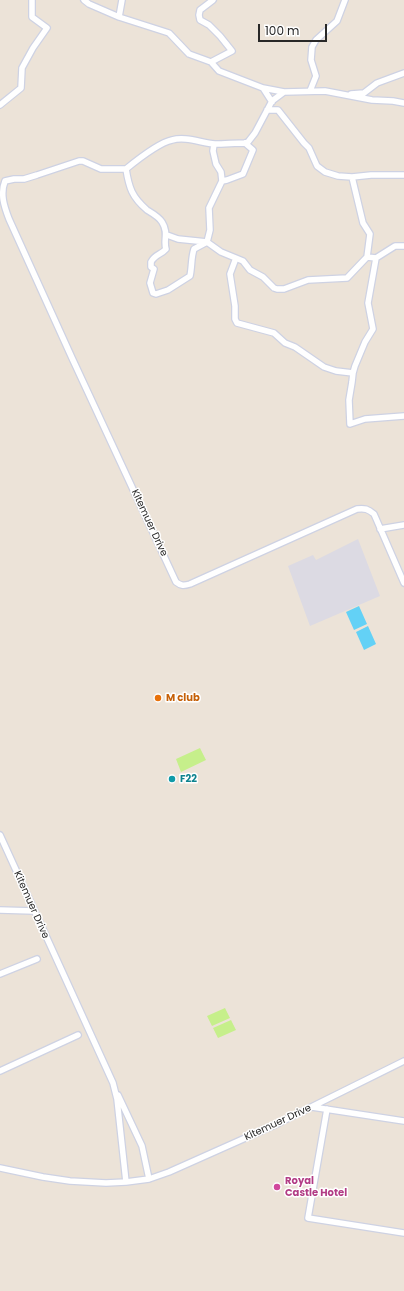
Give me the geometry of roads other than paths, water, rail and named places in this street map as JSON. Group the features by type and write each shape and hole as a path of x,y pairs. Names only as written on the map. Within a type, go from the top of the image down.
{"street":[{"path":"0,105 21,88 22,68 32,48 47,28 32,18 32,0"},
{"path":"86,2 94,0"},
{"path":"119,17 122,0"},
{"path":"211,62 232,51 209,25 200,20 200,10 213,0"},
{"path":"310,90 316,76 311,60 312,47 316,40 337,21 345,0"},
{"path":"86,2 119,17 169,33 189,54 211,62 219,71 264,88 284,92 310,90 325,91 372,100 404,103"},
{"path":"345,95 364,92 377,83 404,73"},
{"path":"264,88 272,102"},
{"path":"1,200 1,187 5,181 37,176 79,160 101,169 126,169 136,161 171,140 182,139 214,144 246,143 255,133 272,102 284,92"},
{"path":"267,110 278,110 304,143 310,148 317,166 325,172 338,176 352,177 371,175 404,175"},
{"path":"222,180 227,180 243,174 253,150 246,143"},
{"path":"126,169 131,192 145,208 162,222 167,235 165,244 166,249 163,253 154,256 151,262 151,267 154,270 150,283 155,294 168,290 190,276 192,266 191,260 194,249 207,242 210,230 209,208 222,180 221,172 216,164 213,151 214,144"},
{"path":"167,235 178,239 207,242 221,252 243,261 250,270 263,277 277,289 284,289 308,280 347,278 367,258 370,234 363,223 352,177"},
{"name":"Kitemuer Drive","path":"1,200 176,582 185,586 357,509 364,508 374,514 404,583"},
{"path":"367,258 376,258 395,246 404,246"},
{"path":"236,258 230,274 235,306 235,319 237,323 274,333 285,343 295,347 324,367 352,373"},
{"path":"376,258 368,303 373,329 363,347 352,373 349,400 350,424 365,419 404,416"},
{"path":"380,529 404,525"},
{"name":"Kitemuer Drive","path":"0,835 142,1146 149,1179"},
{"path":"0,910 34,911"},
{"path":"0,974 37,959"},
{"path":"0,1071 78,1035"},
{"name":"Kitemuer Drive","path":"113,1084 117,1099 126,1182 149,1179 183,1166 312,1107 404,1061"},
{"path":"312,1107 404,1121"},
{"path":"327,1109 308,1218 404,1233"},
{"path":"0,1168 70,1181 106,1183 126,1182"}],"water":[{"path":"359,606 367,624 354,630 346,612"},
{"path":"368,626 376,644 364,650 356,632"}],"place":[{"name":"M club","path":"158,698"},
{"name":"F22","path":"172,779"},
{"name":"Royal Castle Hotel","path":"277,1187"}]}
